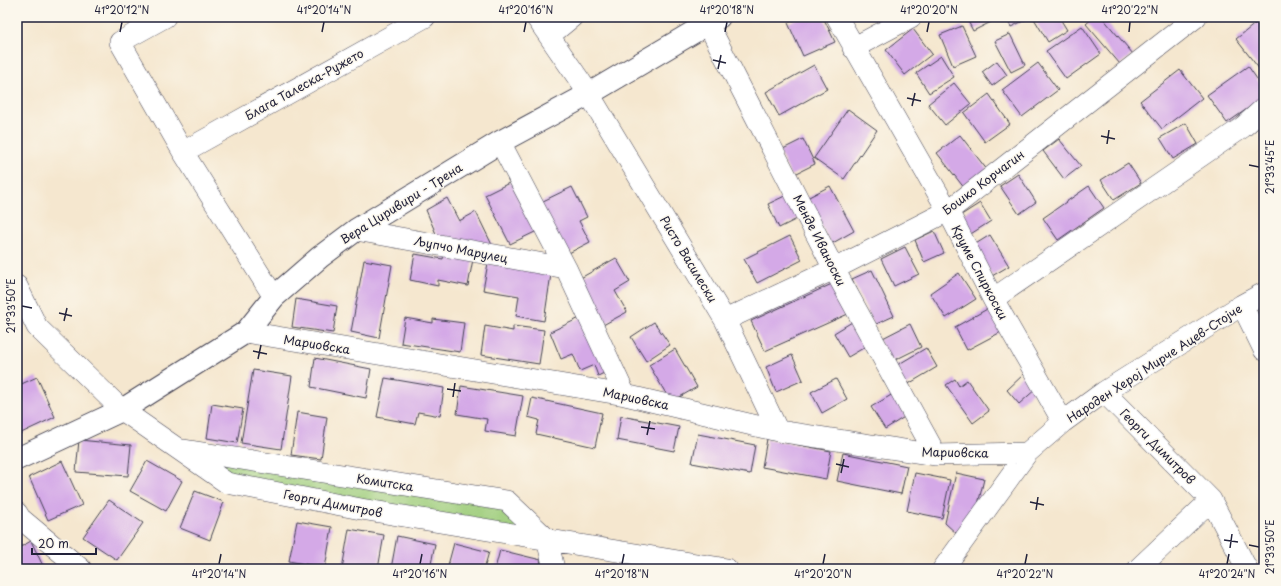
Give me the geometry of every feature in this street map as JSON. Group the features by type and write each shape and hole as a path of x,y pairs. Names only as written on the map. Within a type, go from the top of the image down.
{"street":[{"path":"165,17 120,42 183,152 274,298"},
{"name":"Блага Талеска-Ружето","path":"183,152 425,17"},
{"path":"536,17 589,94"},
{"path":"549,36 572,17"},
{"name":"Круме Спиркоски","path":"837,17 948,211 993,298 1063,422"},
{"path":"854,48 911,17"},
{"name":"Бошко Корчагин","path":"725,320 834,269 948,211 1196,17"},
{"name":"Вера Циривири - Трена","path":"17,459 122,410 246,332 274,298 320,257 356,230 500,142 589,94 714,20"},
{"name":"Менде Иваноски","path":"714,20 834,269 936,454"},
{"name":"Ристо Василески","path":"589,94 725,320 778,431"},
{"path":"993,298 1243,127 1264,108"},
{"path":"500,142 566,268 604,347 624,395"},
{"name":"Љупчо Марулец","path":"356,230 566,268"},
{"name":"Георги Димитров","path":"17,286 37,327 122,410 227,483 361,509 547,539 666,564 728,569"},
{"name":"Народен Херој Мирче Ацев-Стојче","path":"943,569 1027,453 1063,422 1104,392 1242,305 1264,293"},
{"path":"1242,305 1264,350"},
{"name":"Мариовска","path":"246,332 624,395 778,431 936,454 1027,453"},
{"name":"Георги Димитров","path":"1104,392 1211,500 1247,569"},
{"name":"Комитска","path":"178,449 507,501 547,539"},
{"path":"1138,569 1211,500"},
{"path":"17,513 20,518 81,569"},
{"path":"547,539 554,569"}],"green space":[{"path":"178,449 507,501 547,539 227,483"}],"building":[{"path":"801,17 823,17 835,42 803,56 788,23"},
{"path":"966,17 989,17 991,22 973,31"},
{"path":"1006,17 1027,17 1027,19 1011,27"},
{"path":"1033,17 1059,17 1067,30 1048,42"},
{"path":"1094,17 1102,17 1133,54 1120,64 1086,24"},
{"path":"1261,19 1264,23 1264,75 1236,39"},
{"path":"962,26 976,56 953,66 940,35"},
{"path":"1082,26 1101,54 1066,79 1046,51"},
{"path":"913,29 932,54 905,75 886,50"},
{"path":"1010,34 1025,65 1011,72 995,41"},
{"path":"941,56 954,77 929,93 916,73"},
{"path":"997,61 1007,75 992,86 982,72"},
{"path":"1038,63 1058,90 1022,117 1002,90"},
{"path":"814,65 827,89 779,116 766,92"},
{"path":"1248,66 1264,89 1264,97 1227,123 1207,95"},
{"path":"1180,70 1202,98 1162,129 1140,101"},
{"path":"954,83 971,104 945,125 928,104"},
{"path":"989,94 1010,124 985,142 964,113"},
{"path":"848,109 877,130 844,179 814,158"},
{"path":"1186,123 1198,144 1173,159 1160,138"},
{"path":"960,135 988,171 965,189 937,153"},
{"path":"803,139 815,164 791,176 779,151"},
{"path":"1059,139 1081,166 1064,179 1043,151"},
{"path":"1128,163 1141,183 1114,200 1101,180"},
{"path":"1018,174 1036,202 1019,214 1000,186"},
{"path":"513,181 537,231 510,244 485,195"},
{"path":"830,186 854,231 831,244 807,198"},
{"path":"1089,186 1104,208 1058,240 1043,218"},
{"path":"572,187 587,217 579,221 590,242 565,255 539,203"},
{"path":"791,193 801,217 779,228 768,204"},
{"path":"447,198 459,221 476,212 495,251 439,241 426,210"},
{"path":"980,203 991,221 966,237 955,219"},
{"path":"934,231 944,253 924,262 915,240"},
{"path":"990,235 1009,266 992,276 974,245"},
{"path":"790,236 802,260 757,283 744,259"},
{"path":"905,247 919,274 894,286 881,259"},
{"path":"415,254 443,259 444,254 473,259 468,286 438,280 438,286 410,280"},
{"path":"616,258 630,282 615,291 627,312 603,325 577,280"},
{"path":"364,260 392,265 379,338 351,332"},
{"path":"488,263 551,274 544,321 516,316 519,296 483,290"},
{"path":"872,270 894,316 874,325 852,279"},
{"path":"959,273 976,299 946,318 930,293"},
{"path":"834,283 848,314 765,351 751,321"},
{"path":"296,299 337,306 333,333 292,327"},
{"path":"989,308 1001,332 967,350 955,327"},
{"path":"584,316 608,371 598,376 594,365 580,371 573,354 561,359 550,332"},
{"path":"405,318 433,323 433,319 464,323 460,352 401,343"},
{"path":"857,319 872,343 848,357 834,333"},
{"path":"654,322 670,345 646,361 631,337"},
{"path":"910,324 921,347 891,362 879,340"},
{"path":"485,326 513,331 513,326 544,330 539,364 481,355"},
{"path":"926,348 937,367 905,386 894,367"},
{"path":"675,349 697,387 671,402 649,365"},
{"path":"792,355 803,380 776,392 766,367"},
{"path":"315,358 371,369 366,398 311,387"},
{"path":"253,370 292,376 281,449 241,443"},
{"path":"1024,374 1037,388 1019,404 1007,390"},
{"path":"37,377 55,417 17,435 17,386"},
{"path":"385,378 444,388 440,416 418,412 415,424 377,417"},
{"path":"836,379 847,399 822,413 811,392"},
{"path":"955,379 959,386 967,380 989,411 973,423 946,385"},
{"path":"461,386 523,396 516,436 485,431 487,419 457,414"},
{"path":"893,394 906,416 885,429 871,407"},
{"path":"532,398 602,413 595,447 536,434 539,420 528,417"},
{"path":"212,404 243,409 237,443 207,438"},
{"path":"297,412 327,417 321,459 291,455"},
{"path":"621,416 679,427 674,451 617,440"},
{"path":"698,434 755,445 750,474 692,463"},
{"path":"767,439 831,451 826,479 762,467"},
{"path":"79,440 131,445 128,476 76,472"},
{"path":"843,453 907,466 901,494 837,481"},
{"path":"62,461 82,505 48,520 29,477"},
{"path":"147,461 182,481 166,511 130,491"},
{"path":"915,473 950,480 942,518 907,511"},
{"path":"956,473 984,479 976,513 957,534 945,523"},
{"path":"195,491 224,502 210,540 180,528"},
{"path":"109,500 143,523 117,560 83,537"},
{"path":"297,521 332,527 325,568 289,561"},
{"path":"349,529 384,535 378,569 342,569"},
{"path":"397,536 435,544 430,569 391,569"},
{"path":"31,541 44,568 17,569 17,549"},
{"path":"454,543 489,552 484,569 447,569"},
{"path":"500,550 541,560 539,569 495,569"}]}
